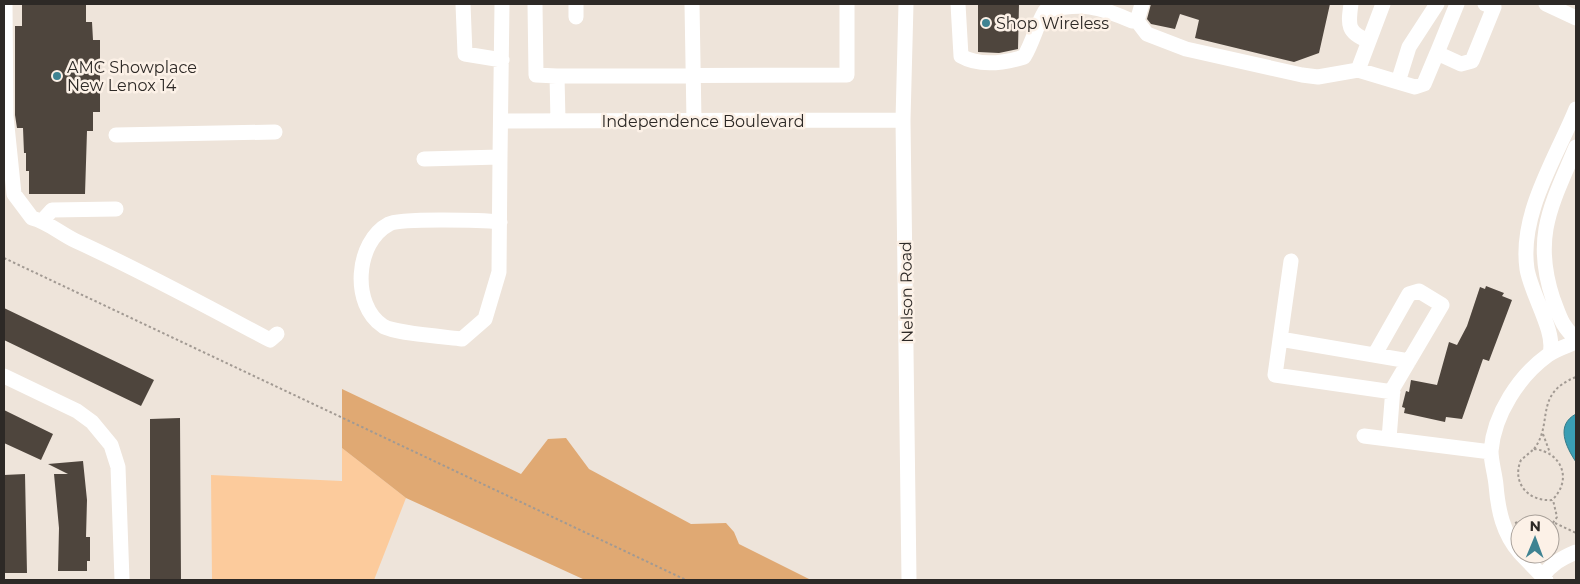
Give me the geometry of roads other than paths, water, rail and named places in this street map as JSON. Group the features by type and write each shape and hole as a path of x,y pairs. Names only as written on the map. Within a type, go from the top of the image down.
{"street":[{"path":"5,4 6,116 14,194 32,218 42,221 61,234 116,258 270,340 277,334"},
{"path":"463,4 465,54 502,60"},
{"path":"500,222 473,219 390,223 377,233 365,255 360,286 369,314 384,327 462,339 485,319 499,272 500,222 500,157 502,121 502,4"},
{"path":"535,4 536,75 693,77 847,75 847,4"},
{"path":"692,4 694,121"},
{"name":"Nelson Road","path":"906,4 903,120 910,580"},
{"path":"958,4 961,56 972,62 1005,62 1024,57 1034,39 1038,23 1045,11 1063,7 1092,6 1132,21 1137,21 1147,34 1186,49 1302,75 1318,76 1358,70 1415,87 1424,84 1457,4"},
{"path":"1137,21 1142,4"},
{"path":"1351,4 1348,22 1351,30 1357,37 1369,41"},
{"path":"1358,70 1382,4"},
{"path":"1398,82 1408,47 1437,4"},
{"path":"1437,53 1461,64 1472,61 1494,7 1485,4"},
{"path":"1546,4 1576,18"},
{"path":"557,76 558,121"},
{"path":"1576,109 1572,145 1544,231 1544,264 1562,324 1576,338"},
{"name":"Independence Boulevard","path":"502,121 903,120"},
{"path":"116,135 275,132"},
{"path":"1550,353 1552,346 1549,328 1536,301 1527,269 1526,234 1537,198 1572,145"},
{"path":"424,159 500,157"},
{"path":"42,221 52,210 116,209"},
{"path":"1291,262 1275,375 1393,392"},
{"path":"1374,354 1409,294 1419,291 1442,305 1393,392 1389,439"},
{"path":"1280,339 1409,361"},
{"path":"1510,537 1504,528 1498,504 1491,452 1503,410 1518,385 1550,353 1576,342"},
{"path":"4,376 77,411 106,436 118,467 122,580"},
{"path":"1364,436 1491,452"},
{"path":"1529,564 1540,578 1549,567 1576,552"}],"water":[{"path":"1576,414 1576,462 1566,443 1564,430 1566,424"}],"place":[{"name":"Shop Wireless","path":"986,23"},
{"name":"AMC Showplace New Lenox 14","path":"57,76"}]}
